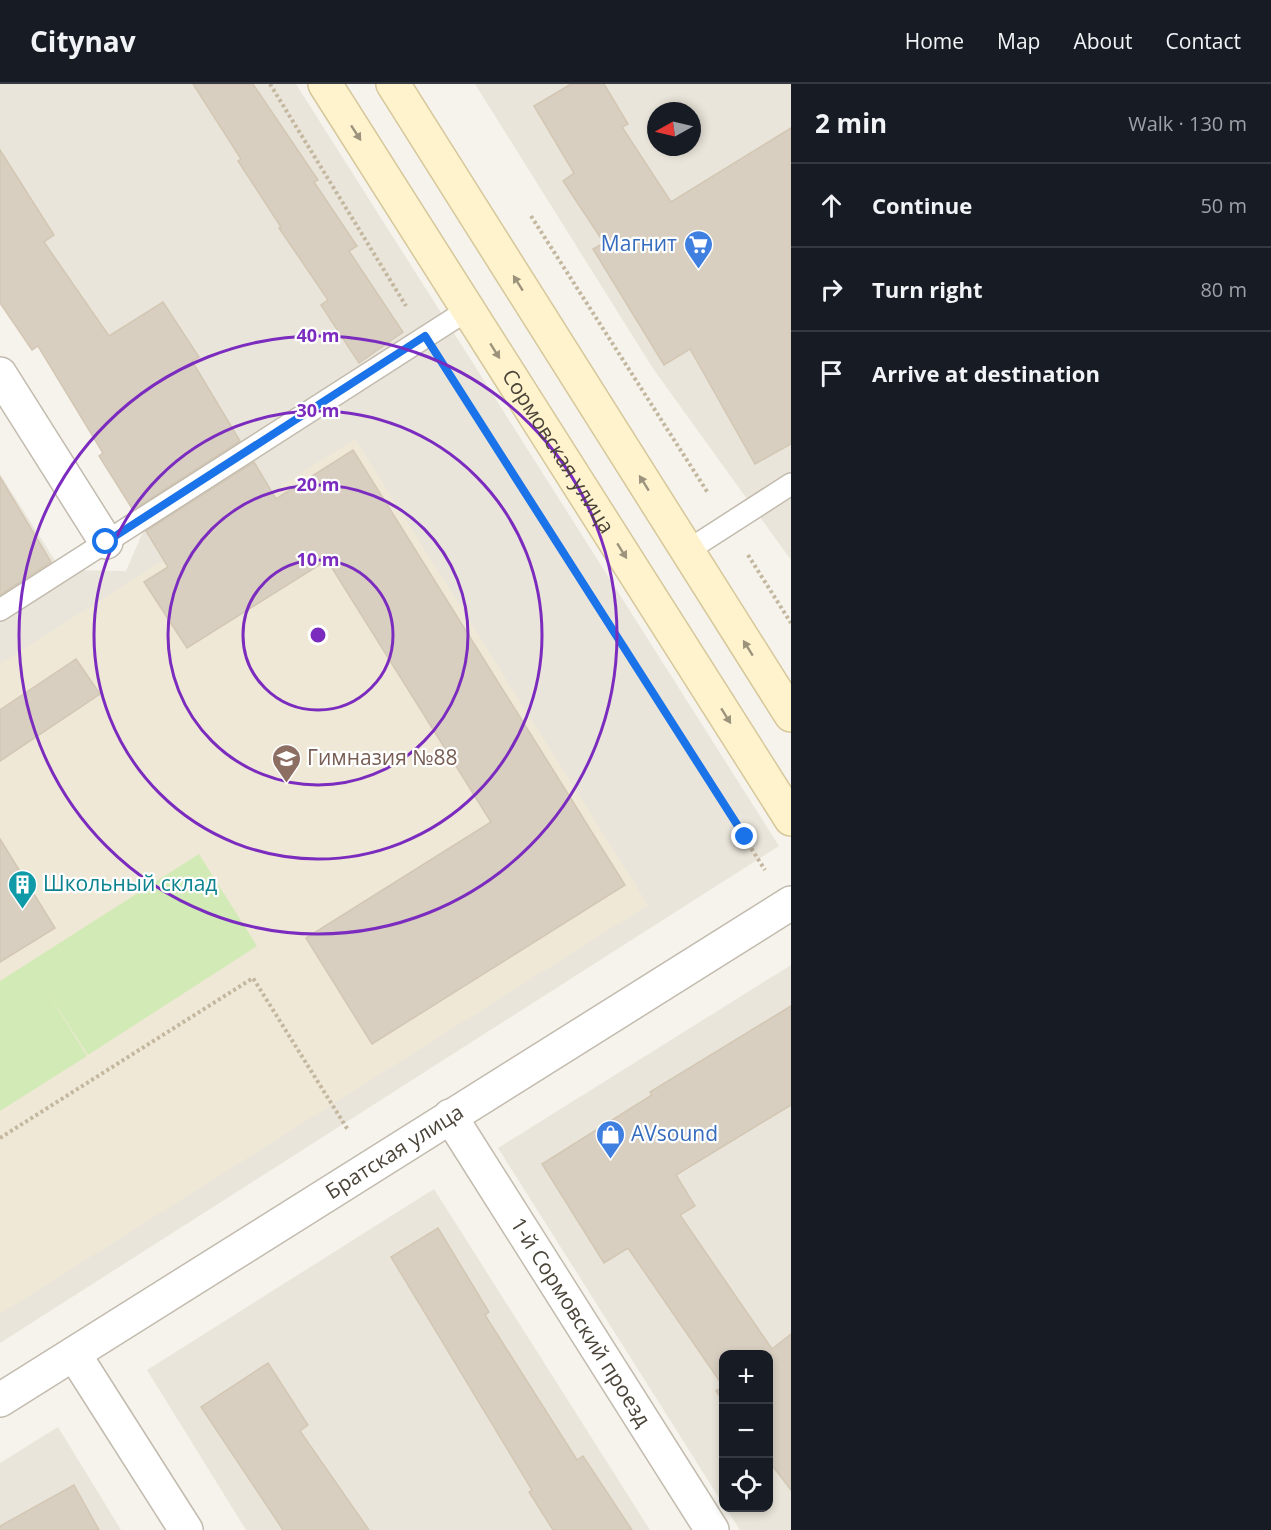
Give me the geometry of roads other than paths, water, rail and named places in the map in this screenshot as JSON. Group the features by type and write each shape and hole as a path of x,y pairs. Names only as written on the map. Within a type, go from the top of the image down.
{"main road":[{"name":"Сормовская улица","path":"325,84 791,819"},
{"path":"393,84 791,715"}],"street":[{"path":"0,374 106,542"},
{"name":"Братская улица","path":"0,1400 789,904"},
{"name":"1-й Сормовский проезд","path":"450,1116 712,1530"},
{"path":"74,1354 186,1530"}],"lane":[{"path":"0,610 469,309"},
{"path":"687,551 791,484"}],"place":[{"name":"Магнит","path":"698,270"},
{"name":"Гимназия №88","path":"286,784"},
{"name":"Школьный склад","path":"22,910"},
{"name":"AVsound","path":"610,1160"}]}
